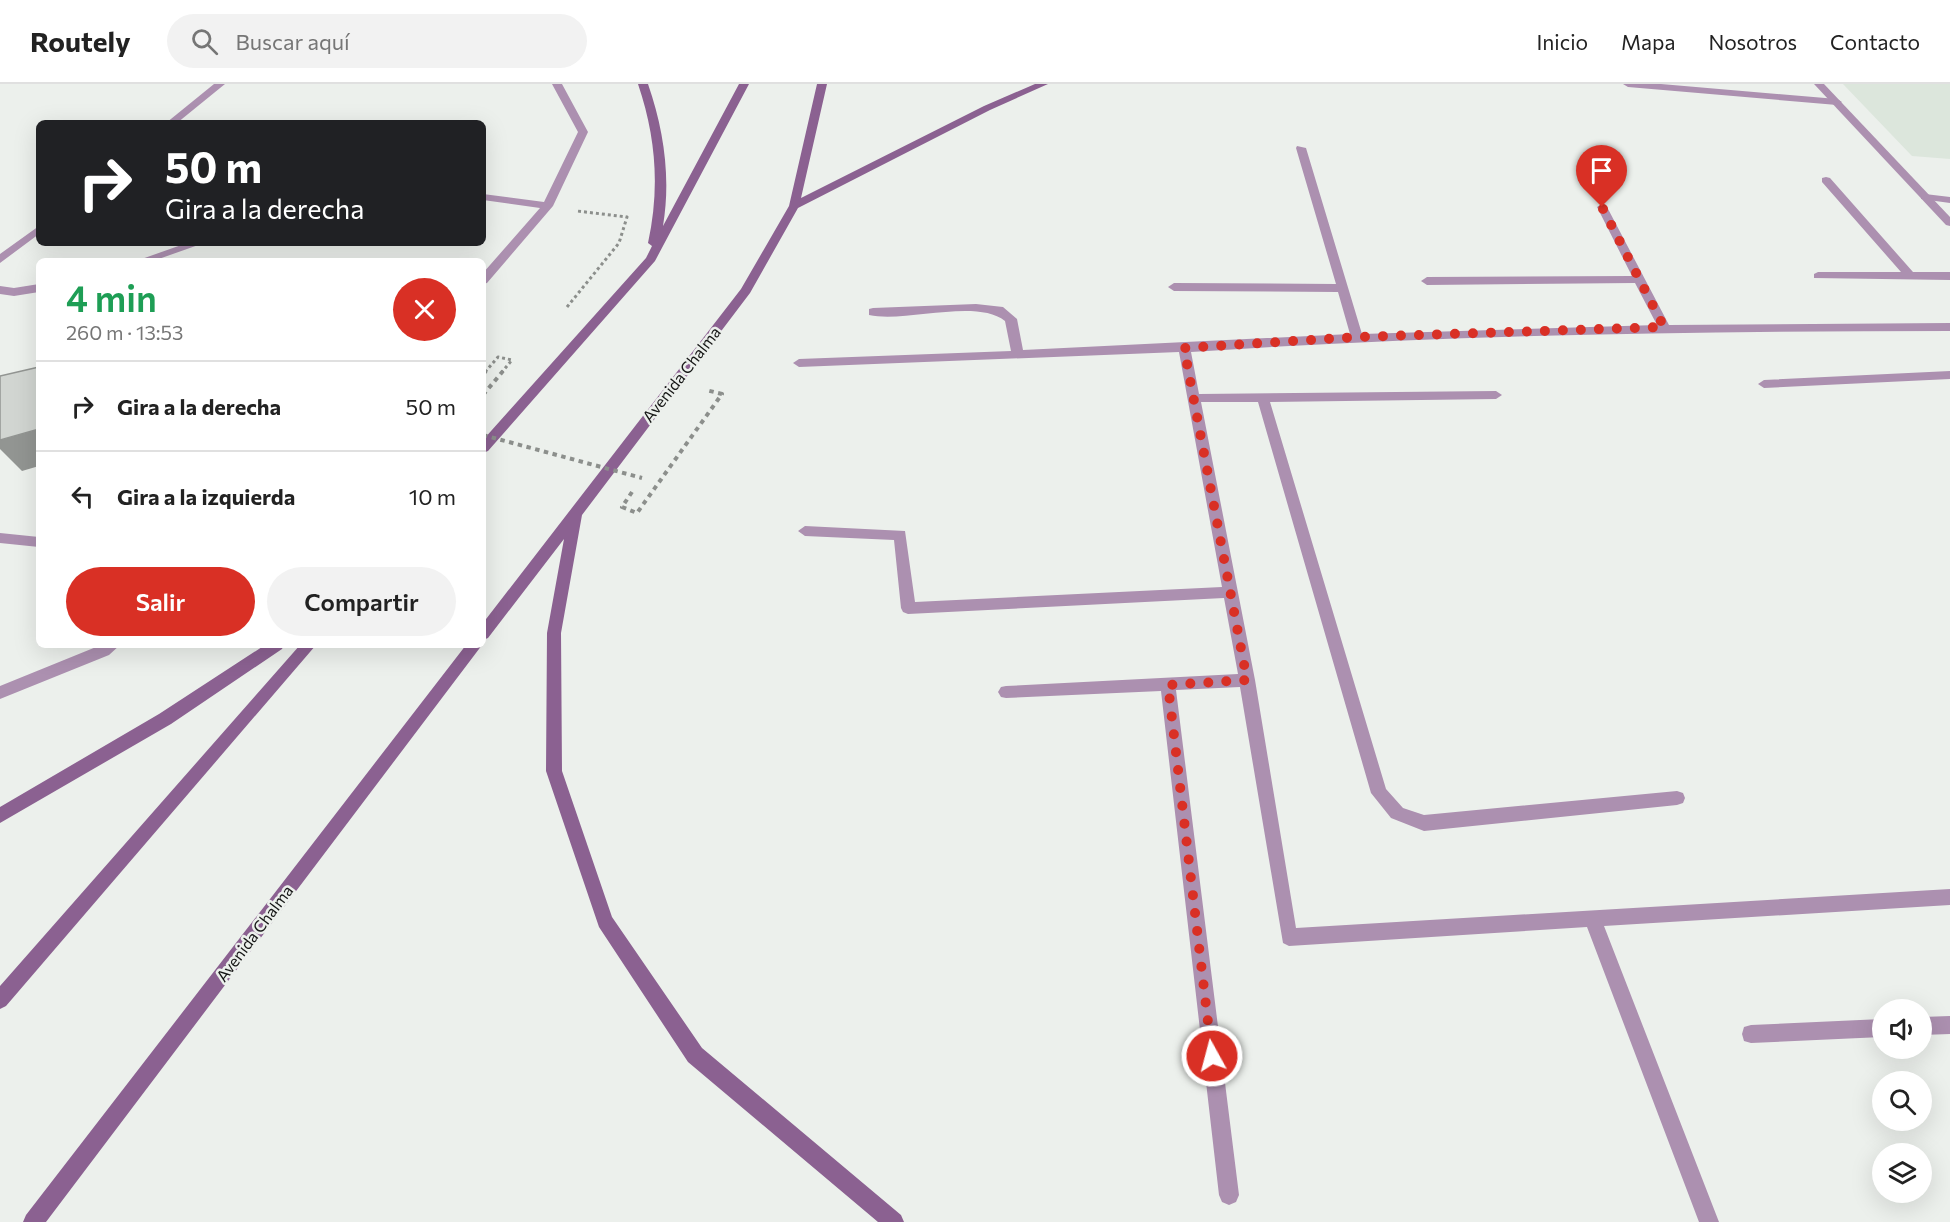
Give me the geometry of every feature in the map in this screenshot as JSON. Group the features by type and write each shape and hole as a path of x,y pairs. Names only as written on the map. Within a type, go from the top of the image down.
{"main road":[{"path":"643,84 653,112 660,170 657,227 651,259"},
{"path":"486,445 651,259 744,84"},
{"name":"Avenida Chalma","path":"486,630 746,290 794,206 822,84"},
{"path":"794,206 987,108 1043,84"},
{"path":"575,514 554,633 554,771 605,921 695,1055 894,1222"},
{"path":"0,816 165,719 272,648"},
{"path":"0,1000 306,648"},
{"name":"Avenida Chalma","path":"33,1222 473,648"}],"street":[{"path":"175,120 220,84"},
{"path":"486,277 548,206 583,132 557,84"},
{"path":"1628,84 1836,102"},
{"path":"1819,84 1950,223"},
{"path":"1301,148 1357,337"},
{"path":"1826,180 1910,276"},
{"path":"486,197 548,206"},
{"path":"1926,197 1950,200"},
{"path":"1602,207 1664,327"},
{"path":"0,260 36,231"},
{"path":"151,258 189,246"},
{"path":"1818,276 1950,276"},
{"path":"1427,281 1639,279"},
{"path":"1174,287 1343,288"},
{"path":"0,290 14,292 36,288"},
{"path":"873,312 976,308 999,310 1011,319 1018,353"},
{"path":"799,363 1184,348 1357,337 1664,327 1950,327"},
{"path":"1184,348 1247,680 1289,937 1592,916 1950,897"},
{"path":"1764,384 1950,375"},
{"path":"1193,398 1496,395"},
{"path":"1263,398 1379,793 1397,813 1425,823 1677,798"},
{"path":"805,531 900,536 908,608 1231,592"},
{"path":"0,538 36,542"},
{"path":"0,693 108,648"},
{"path":"1006,692 1247,680"},
{"path":"1168,685 1229,1195"},
{"path":"1592,916 1709,1222"},
{"path":"1932,1026 1950,1025"},
{"path":"1751,1034 1872,1028"}],"path":[{"path":"548,206 627,217 619,243 563,311"},
{"path":"486,371 498,357 512,360 486,391"},
{"path":"486,399 505,378"},
{"path":"486,436 642,478 622,507 637,513 722,394"}],"shaded area":[{"path":"1843,84 1950,84 1950,159 1912,156"}],"building":[{"path":"36,368 36,430 0,440 0,376"}],"route":[{"path":"1212,1056 1168,685 1247,680 1184,348 1357,337 1664,327 1602,207"}]}
